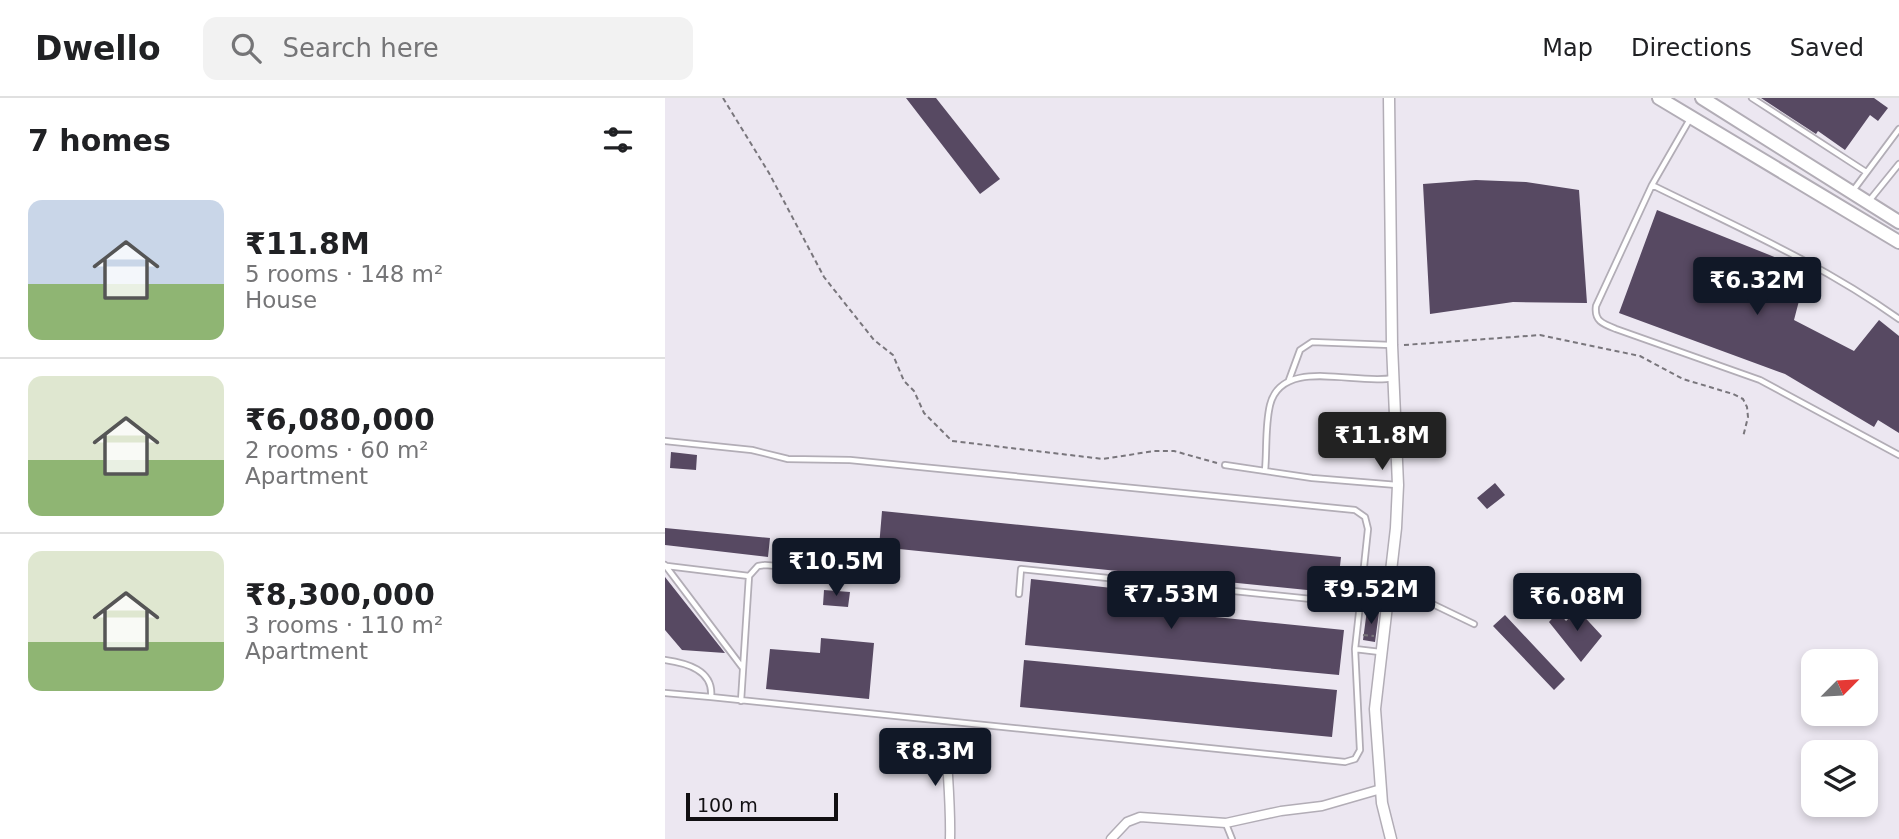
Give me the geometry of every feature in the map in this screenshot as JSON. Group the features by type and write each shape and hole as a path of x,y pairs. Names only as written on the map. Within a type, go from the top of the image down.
{"main road":[{"path":"1659,98 1899,242"},
{"path":"1702,98 1899,222"}],"street":[{"path":"1389,98 1392,345 1398,485 1397,528 1375,709 1382,803 1391,839"},
{"path":"946,737 947,779 951,803 950,839"},
{"path":"1111,839 1127,822 1140,817 1226,823 1281,811 1322,806 1381,789"}],"lane":[{"path":"1752,98 1866,173"},
{"path":"1690,118 1652,185 1596,306 1597,317 1602,323 1760,380 1899,455"},
{"path":"1851,192 1899,129"},
{"path":"1868,202 1899,164"},
{"path":"1652,185 1811,263 1863,293 1899,319"},
{"path":"1265,471 1270,405 1275,394 1289,380 1300,350 1313,342 1392,345"},
{"path":"1289,380 1308,376 1377,380 1394,377"},
{"path":"665,441 752,450 788,459 864,461 1355,510 1365,517 1368,529 1355,649 1360,750 1355,759 1345,762 665,692"},
{"path":"1225,465 1398,485"},
{"path":"741,701 750,576 758,566 765,565 813,569"},
{"path":"666,566 750,576"},
{"path":"666,566 743,668"},
{"path":"1019,594 1021,569 1360,604"},
{"path":"1390,583 1474,624"},
{"path":"1355,649 1380,652"},
{"path":"665,660 685,663 704,675 709,682 711,697"},
{"path":"1226,823 1232,839"}],"path":[{"path":"723,98 769,173 824,277 874,340 893,355 924,413 952,441 1103,459 1154,451 1174,451 1225,465"},
{"path":"1392,345 1435,345 1540,335 1640,356 1683,379 1743,399 1748,417 1743,437"},
{"path":"1356,634 1376,636"}],"building":[{"path":"906,98 936,98 1000,179 980,194"},
{"path":"1761,98 1874,98 1888,108 1878,121 1870,115 1845,150"},
{"path":"1476,180 1526,182 1579,190 1587,303 1513,302 1430,314 1423,184"},
{"path":"1657,210 1807,270 1794,320 1854,351 1879,320 1899,336 1899,433 1878,420 1874,427 1785,374 1619,313"},
{"path":"671,452 697,455 696,470 670,468"},
{"path":"1495,483 1505,495 1487,509 1477,498"},
{"path":"882,511 1341,557 1337,593 879,547"},
{"path":"665,528 770,538 768,557 665,545"},
{"path":"665,577 725,653 682,650 665,630"},
{"path":"1031,579 1148,592 1146,610 1344,630 1339,675 1025,645"},
{"path":"824,590 850,592 848,607 823,605"},
{"path":"1367,610 1379,612 1375,642 1363,640"},
{"path":"1578,610 1602,636 1581,662 1549,622 1558,612 1566,621"},
{"path":"1505,615 1565,679 1554,690 1493,626"},
{"path":"821,638 874,643 869,699 766,689 770,649 820,653"},
{"path":"1024,660 1337,690 1332,737 1020,707"}]}
